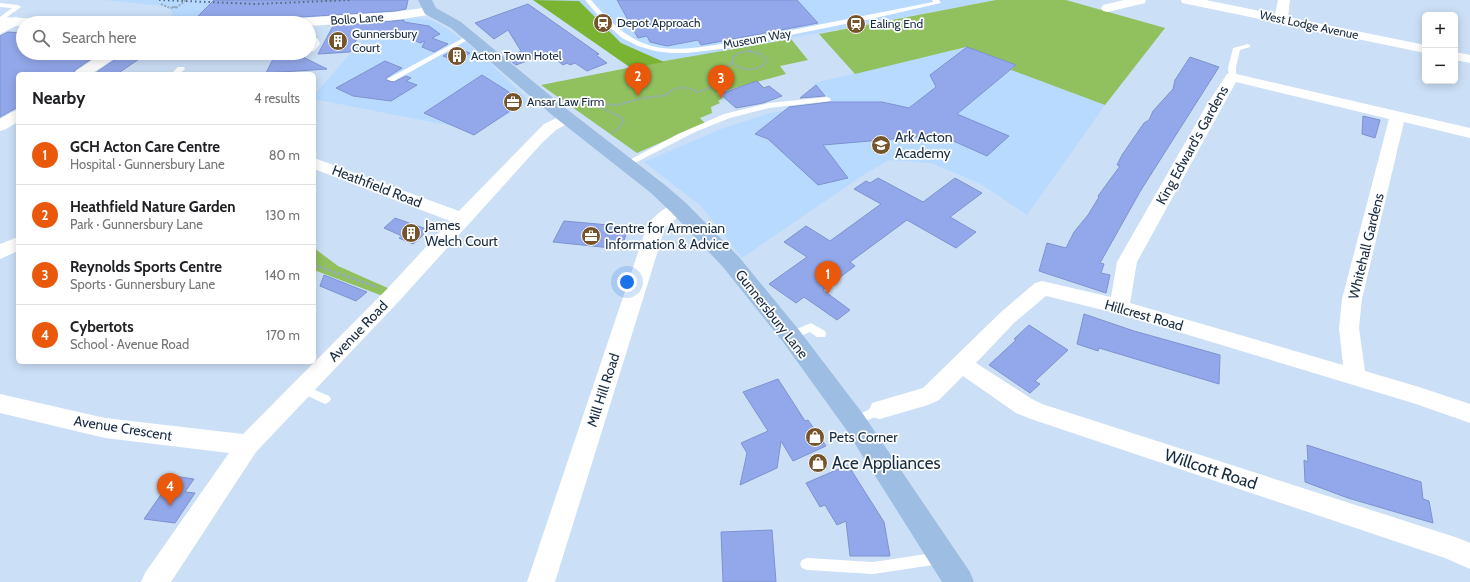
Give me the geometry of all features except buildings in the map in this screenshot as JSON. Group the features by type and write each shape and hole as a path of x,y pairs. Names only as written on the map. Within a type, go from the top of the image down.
{"main road":[{"name":"Gunnersbury Lane","path":"428,3 563,115 596,139 679,208 731,262 791,336 854,421 959,582"}],"street":[{"path":"1108,8 1140,0"},
{"path":"1282,19 1284,0"},
{"name":"West Lodge Avenue","path":"1190,1 1422,48"},
{"name":"Bollo Lane","path":"316,23 395,16 428,3"},
{"path":"0,20 15,22"},
{"path":"0,30 15,22"},
{"path":"1458,57 1470,59"},
{"path":"84,72 102,60"},
{"name":"King Edward's Gardens","path":"1119,307 1127,262 1214,106 1232,77 1470,133"},
{"path":"0,110 16,114"},
{"name":"Avenue Road","path":"155,582 248,445 394,294 462,219 550,126 563,115"},
{"path":"0,126 16,116"},
{"name":"Whitehall Gardens","path":"1355,377 1349,328 1352,299 1398,116"},
{"name":"Heathfield Road","path":"316,164 462,219"},
{"name":"Mill Hill Road","path":"541,582 656,226 662,219 679,208"},
{"path":"0,252 16,244"},
{"name":"Hillcrest Road","path":"880,410 920,399 931,394 1007,318 1042,288 1119,307 1419,396 1470,414"},
{"name":"Willcott Road","path":"961,364 1024,406 1036,411 1449,547 1470,556"},
{"name":"Avenue Crescent","path":"0,404 3,406 105,428 248,445"}],"lane":[{"name":"Museum Way","path":"588,0 615,31 626,39 654,50 676,52 703,49 818,29 938,3 935,0"},
{"path":"0,5 18,7 0,20"},
{"path":"452,48 470,38"},
{"path":"391,79 470,38"},
{"path":"1232,77 1232,68 1237,48 1248,46"},
{"path":"626,164 715,120 760,107 800,101 827,99"},
{"path":"791,336 811,327 821,334"},
{"path":"303,389 325,399"},
{"name":"Hillcrest Road","path":"854,421 880,410"},
{"path":"806,564 873,568 942,558"}],"path":[{"path":"161,4 170,8 176,7 170,8 176,8 186,0"},
{"path":"563,115 582,103 618,104 633,102 643,98 668,95 668,93 673,89 680,87 688,87 698,92 712,87 735,55 750,51 764,56 767,62 757,68 746,69 736,66 732,61"},
{"path":"594,104 624,119 619,128 614,132 596,139"},
{"path":"316,266 381,288"}],"shaded area":[{"path":"104,0 407,0 408,3 403,9 381,13 383,2 279,13 276,16 172,16 172,11 163,6"},
{"path":"533,0 996,0 631,68"},
{"path":"417,18 431,20 446,28 480,53 530,102 478,131 316,99 316,93 377,23"},
{"name":"Ark Acton Academy","path":"966,47 1016,65 1012,70 1105,105 1027,215 981,184 931,163 889,160 862,176 742,258 701,206 644,162 721,129 770,113 830,103 814,83"}],"green space":[{"path":"533,0 579,1 621,43 664,62 631,68"},
{"path":"996,0 1066,0 1165,28 1105,105 1011,70 1016,65 966,47 855,74 819,34"},
{"path":"791,39 808,60 780,66 786,74 717,93 723,98 718,101 720,103 711,107 712,113 700,118 705,123 637,153 541,85 653,63"},
{"path":"316,250 338,266 390,289 383,296 316,271"}],"railway":[{"path":"159,0 256,4 352,0"}],"place":[{"name":"Depot Approach","path":"603,23"},
{"name":"Ealing End","path":"856,24"},
{"name":"Gunnersbury Court","path":"338,41"},
{"name":"Acton Town Hotel","path":"457,56"},
{"name":"Heathfield Nature Garden","path":"638,96"},
{"name":"Reynolds Sports Centre","path":"721,98"},
{"name":"Ansar Law Firm","path":"513,102"},
{"name":"Ark Acton Academy","path":"881,145"},
{"name":"James Welch Court","path":"411,233"},
{"name":"Centre for Armenian Information & Advice","path":"591,236"},
{"name":"GCH Acton Care Centre","path":"828,294"},
{"name":"Pets Corner","path":"815,437"},
{"name":"Ace Appliances","path":"818,463"},
{"name":"Cybertots","path":"170,506"}]}
